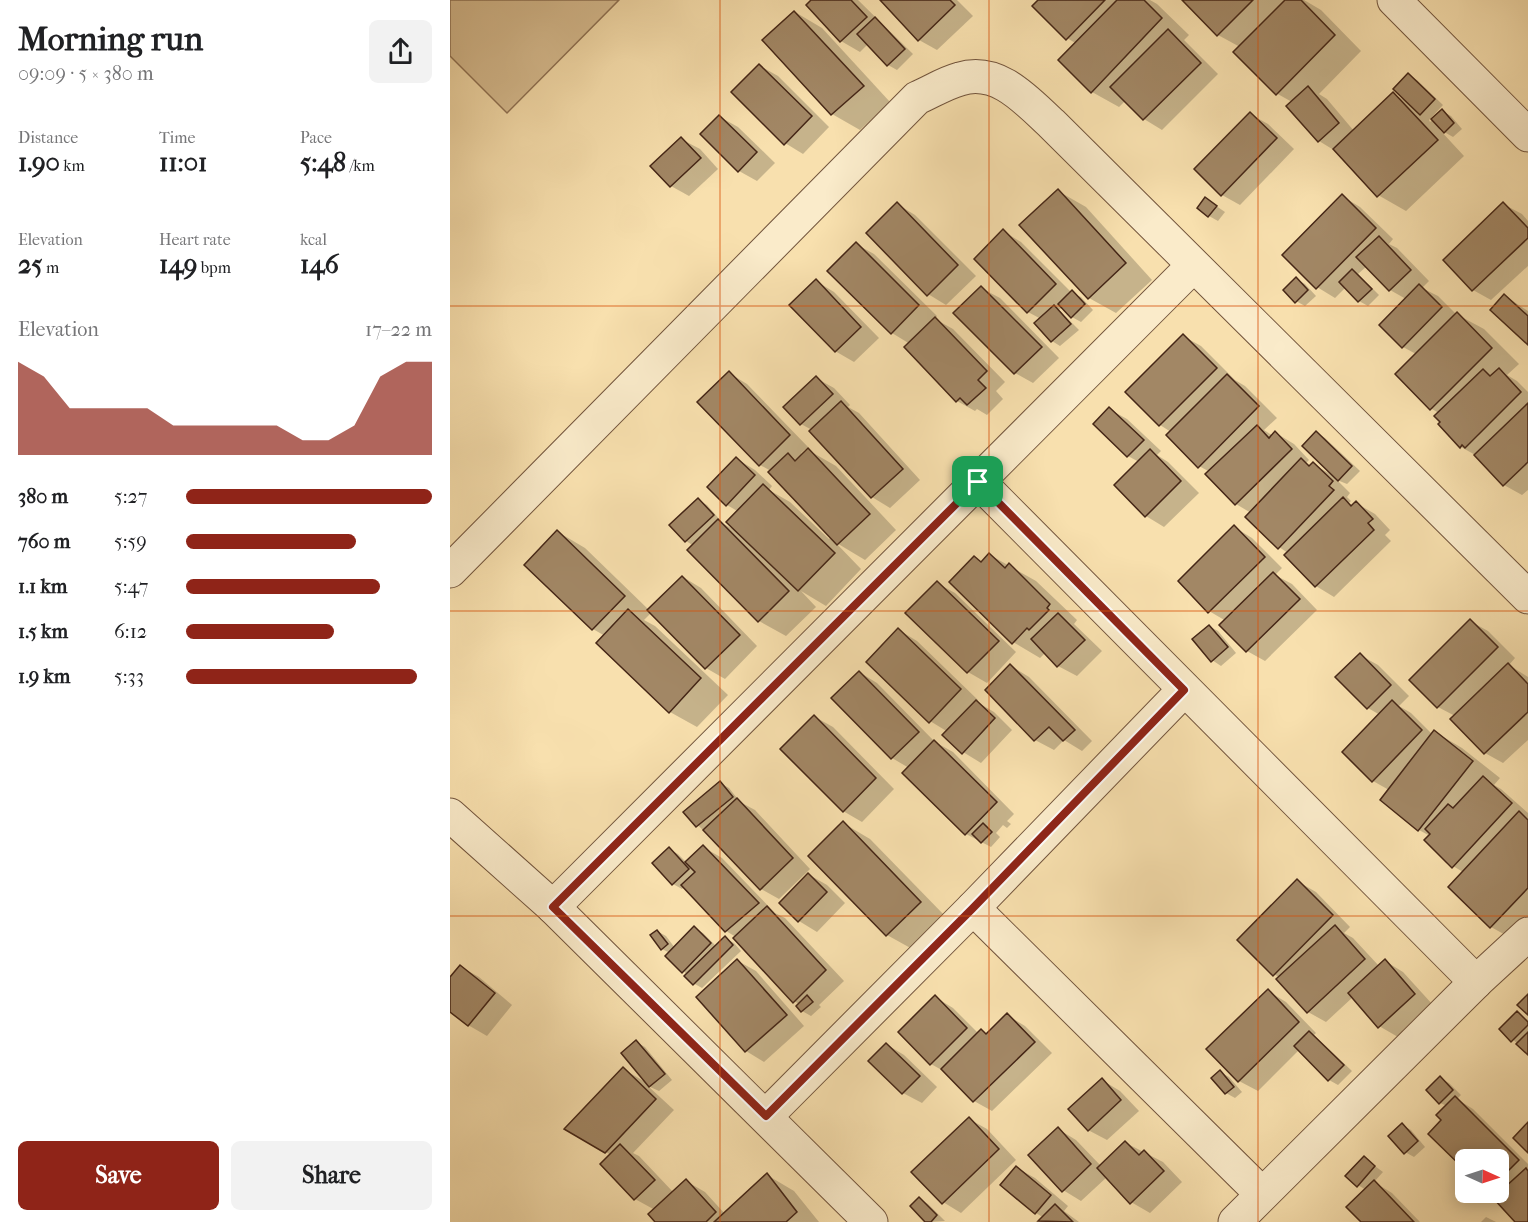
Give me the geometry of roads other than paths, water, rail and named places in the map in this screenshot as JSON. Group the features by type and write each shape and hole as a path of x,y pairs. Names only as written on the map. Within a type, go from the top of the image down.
{"street":[{"path":"1394,0 1528,135"},
{"path":"450,571 917,99 961,78 986,77 1014,88 1052,124 1528,597"},
{"path":"553,907 1194,266"},
{"path":"978,482 1476,982"},
{"path":"766,1116 973,908 1184,690"},
{"path":"450,815 553,907 872,1222"},
{"path":"973,908 1262,1194"},
{"path":"1235,1222 1476,982 1528,934"}]}
